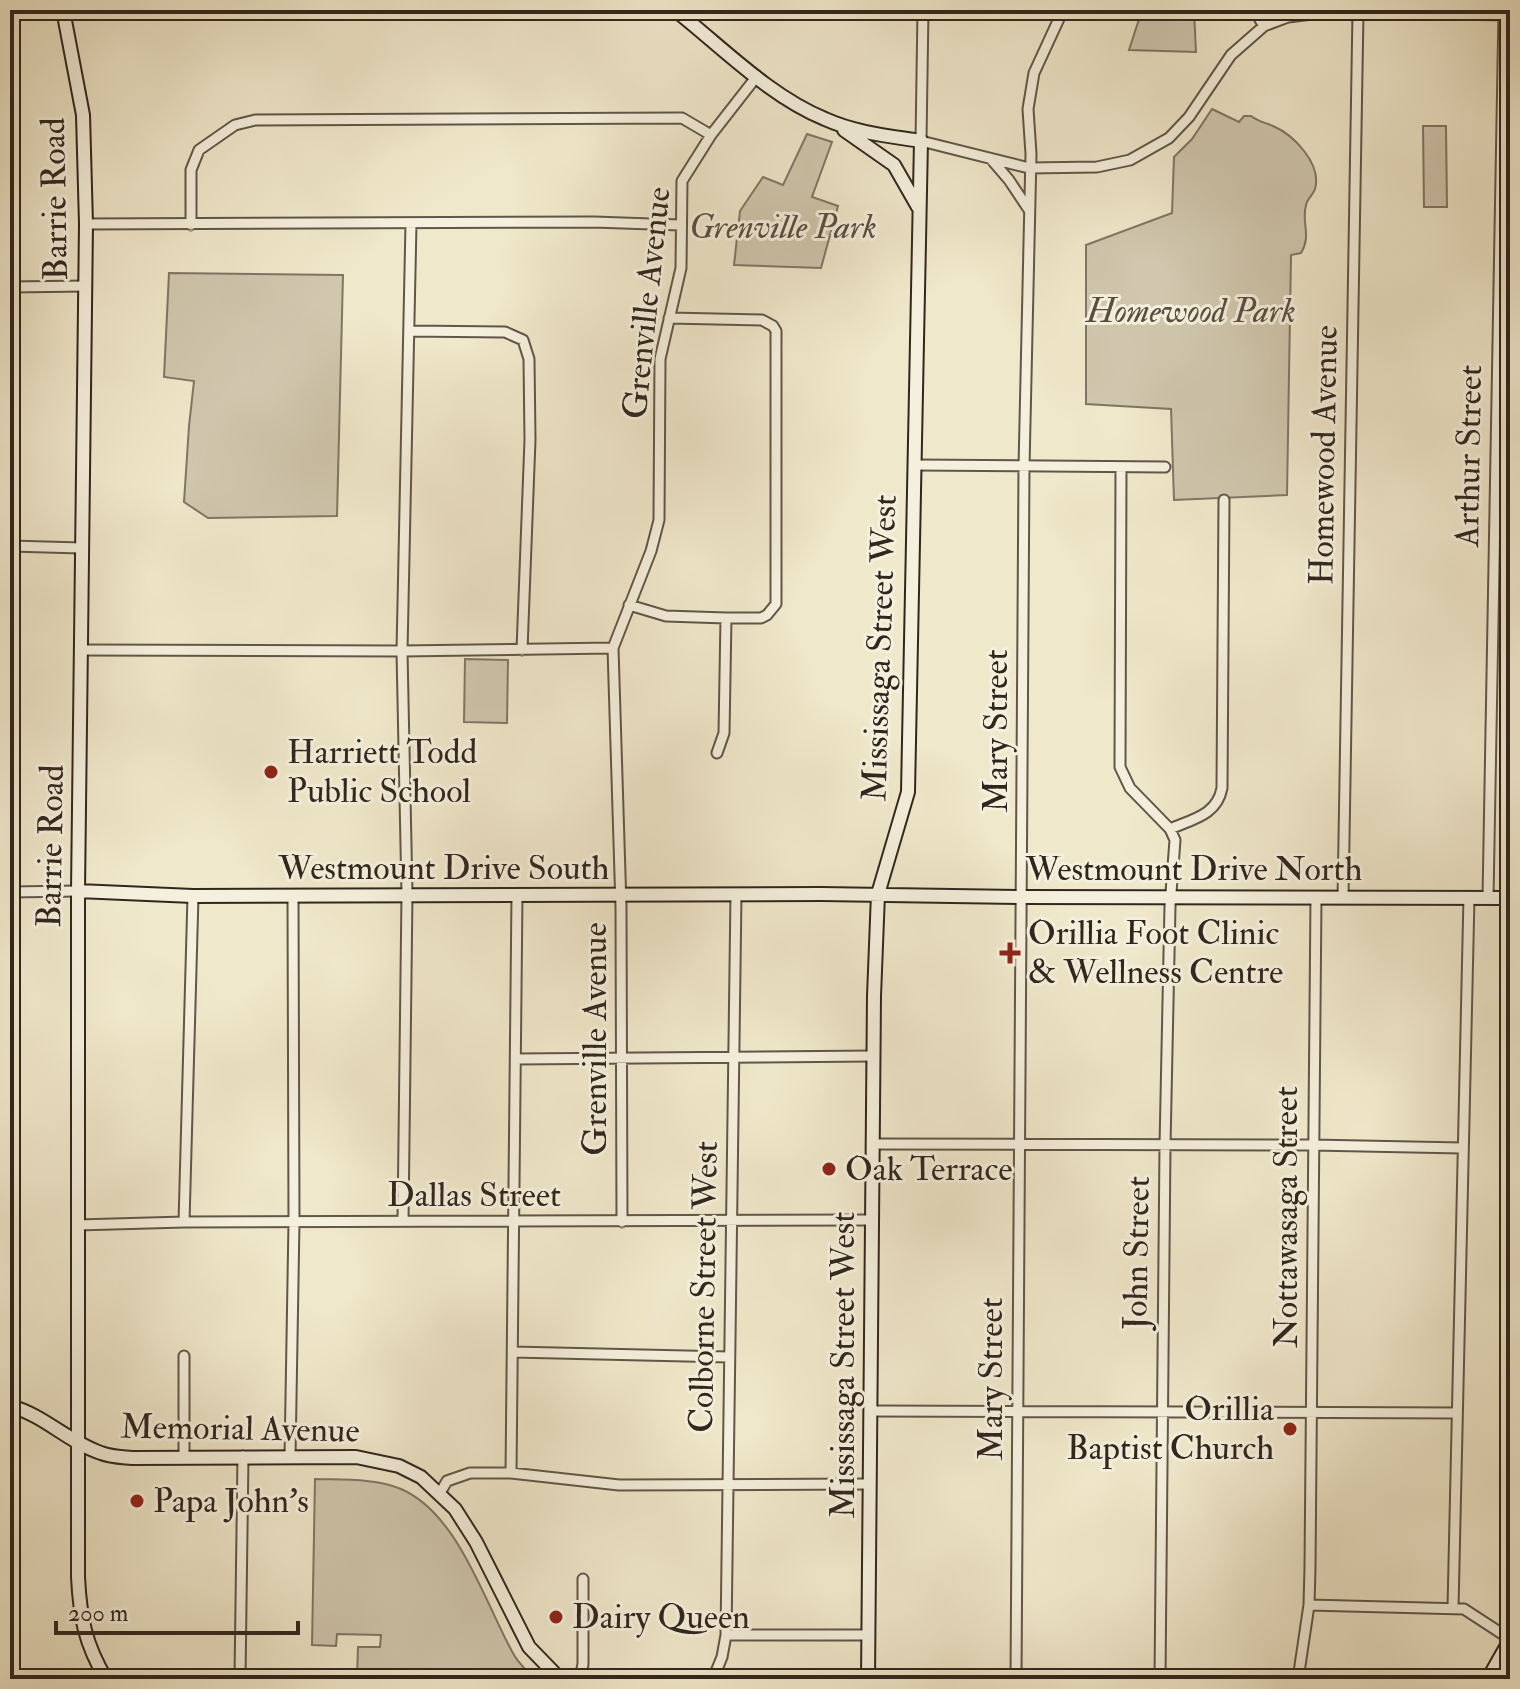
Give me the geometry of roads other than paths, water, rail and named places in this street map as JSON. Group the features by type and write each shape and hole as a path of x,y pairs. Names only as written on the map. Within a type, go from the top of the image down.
{"street":[{"name":"Barrie Road","path":"63,10 83,115 86,224 78,891 77,1440 81,1621 106,1679"},
{"path":"675,10 789,100 831,122 894,165 920,210"},
{"path":"921,141 923,10"},
{"name":"Mary Street","path":"1016,1679 1028,109 1034,73 1063,10"},
{"path":"1254,10 1264,26"},
{"name":"Homewood Avenue","path":"1343,898 1358,12"},
{"path":"831,122 864,132 972,152 1029,168 1097,167 1130,160 1161,143 1189,117 1231,55 1264,26 1309,13 1506,13"},
{"name":"Arthur Street","path":"1488,898 1506,13"},
{"name":"Grenville Avenue","path":"622,1222 620,895 613,648 649,559 659,520 659,375 681,268 684,175 757,76"},
{"path":"191,225 191,170 199,150 235,125 255,120 682,118 711,135"},
{"name":"Mississaga Street West","path":"868,1679 878,894 908,792 921,141"},
{"path":"991,159 1029,210"},
{"path":"86,224 594,222 680,225"},
{"path":"403,1221 407,894 402,651 411,224"},
{"path":"10,287 86,286"},
{"path":"629,605 666,616 761,618 776,604 776,331 762,320 669,318"},
{"path":"409,331 505,332 523,340 529,359 530,440 522,650"},
{"path":"915,465 1165,467"},
{"path":"1121,468 1120,767 1130,788 1170,829 1210,812 1220,798 1224,500"},
{"path":"10,546 81,548"},
{"path":"717,753 724,733 726,618"},
{"path":"82,650 613,648"},
{"name":"John Street","path":"1160,1679 1165,1146 1171,898 1176,855 1170,829"},
{"name":"Westmount Drive South","path":"10,892 78,891 193,896 878,894"},
{"name":"Colborne Street West","path":"713,1679 726,1635 736,894"},
{"name":"Westmount Drive North","path":"878,894 1510,898"},
{"path":"511,1473 517,895"},
{"path":"184,1222 193,896"},
{"path":"290,1457 294,1222 293,896"},
{"path":"1453,1608 1469,897"},
{"name":"Nottawasaga Street","path":"1298,1679 1309,1605 1316,898"},
{"path":"516,1059 874,1056"},
{"path":"873,1144 1462,1148"},
{"name":"Dallas Street","path":"77,1225 872,1220"},
{"path":"513,1352 729,1357"},
{"path":"184,1356 184,1457"},
{"name":"Memorial Avenue","path":"10,1406 40,1417 90,1449 113,1456 356,1457 399,1466 421,1477 455,1509 476,1542 529,1647 553,1677"},
{"path":"871,1411 1457,1413"},
{"path":"240,1679 243,1456"},
{"path":"440,1493 447,1481 470,1473 511,1473 619,1485 870,1484"},
{"path":"580,1679 583,1664 583,1579"},
{"path":"1309,1605 1470,1611 1510,1639 1488,1679"},
{"path":"726,1635 869,1635"}],"place":[{"name":"Harriett Todd Public School","path":"271,772"},
{"name":"Orillia Foot Clinic & Wellness Centre","path":"1010,953"},
{"name":"Oak Terrace","path":"829,1169"},
{"name":"Orillia Baptist Church","path":"1290,1429"},
{"name":"Papa John's","path":"137,1501"},
{"name":"Dairy Queen","path":"556,1617"}],"park label":[{"name":"Grenville Park","path":"783,227"},
{"name":"Homewood Park","path":"1191,311"}]}
